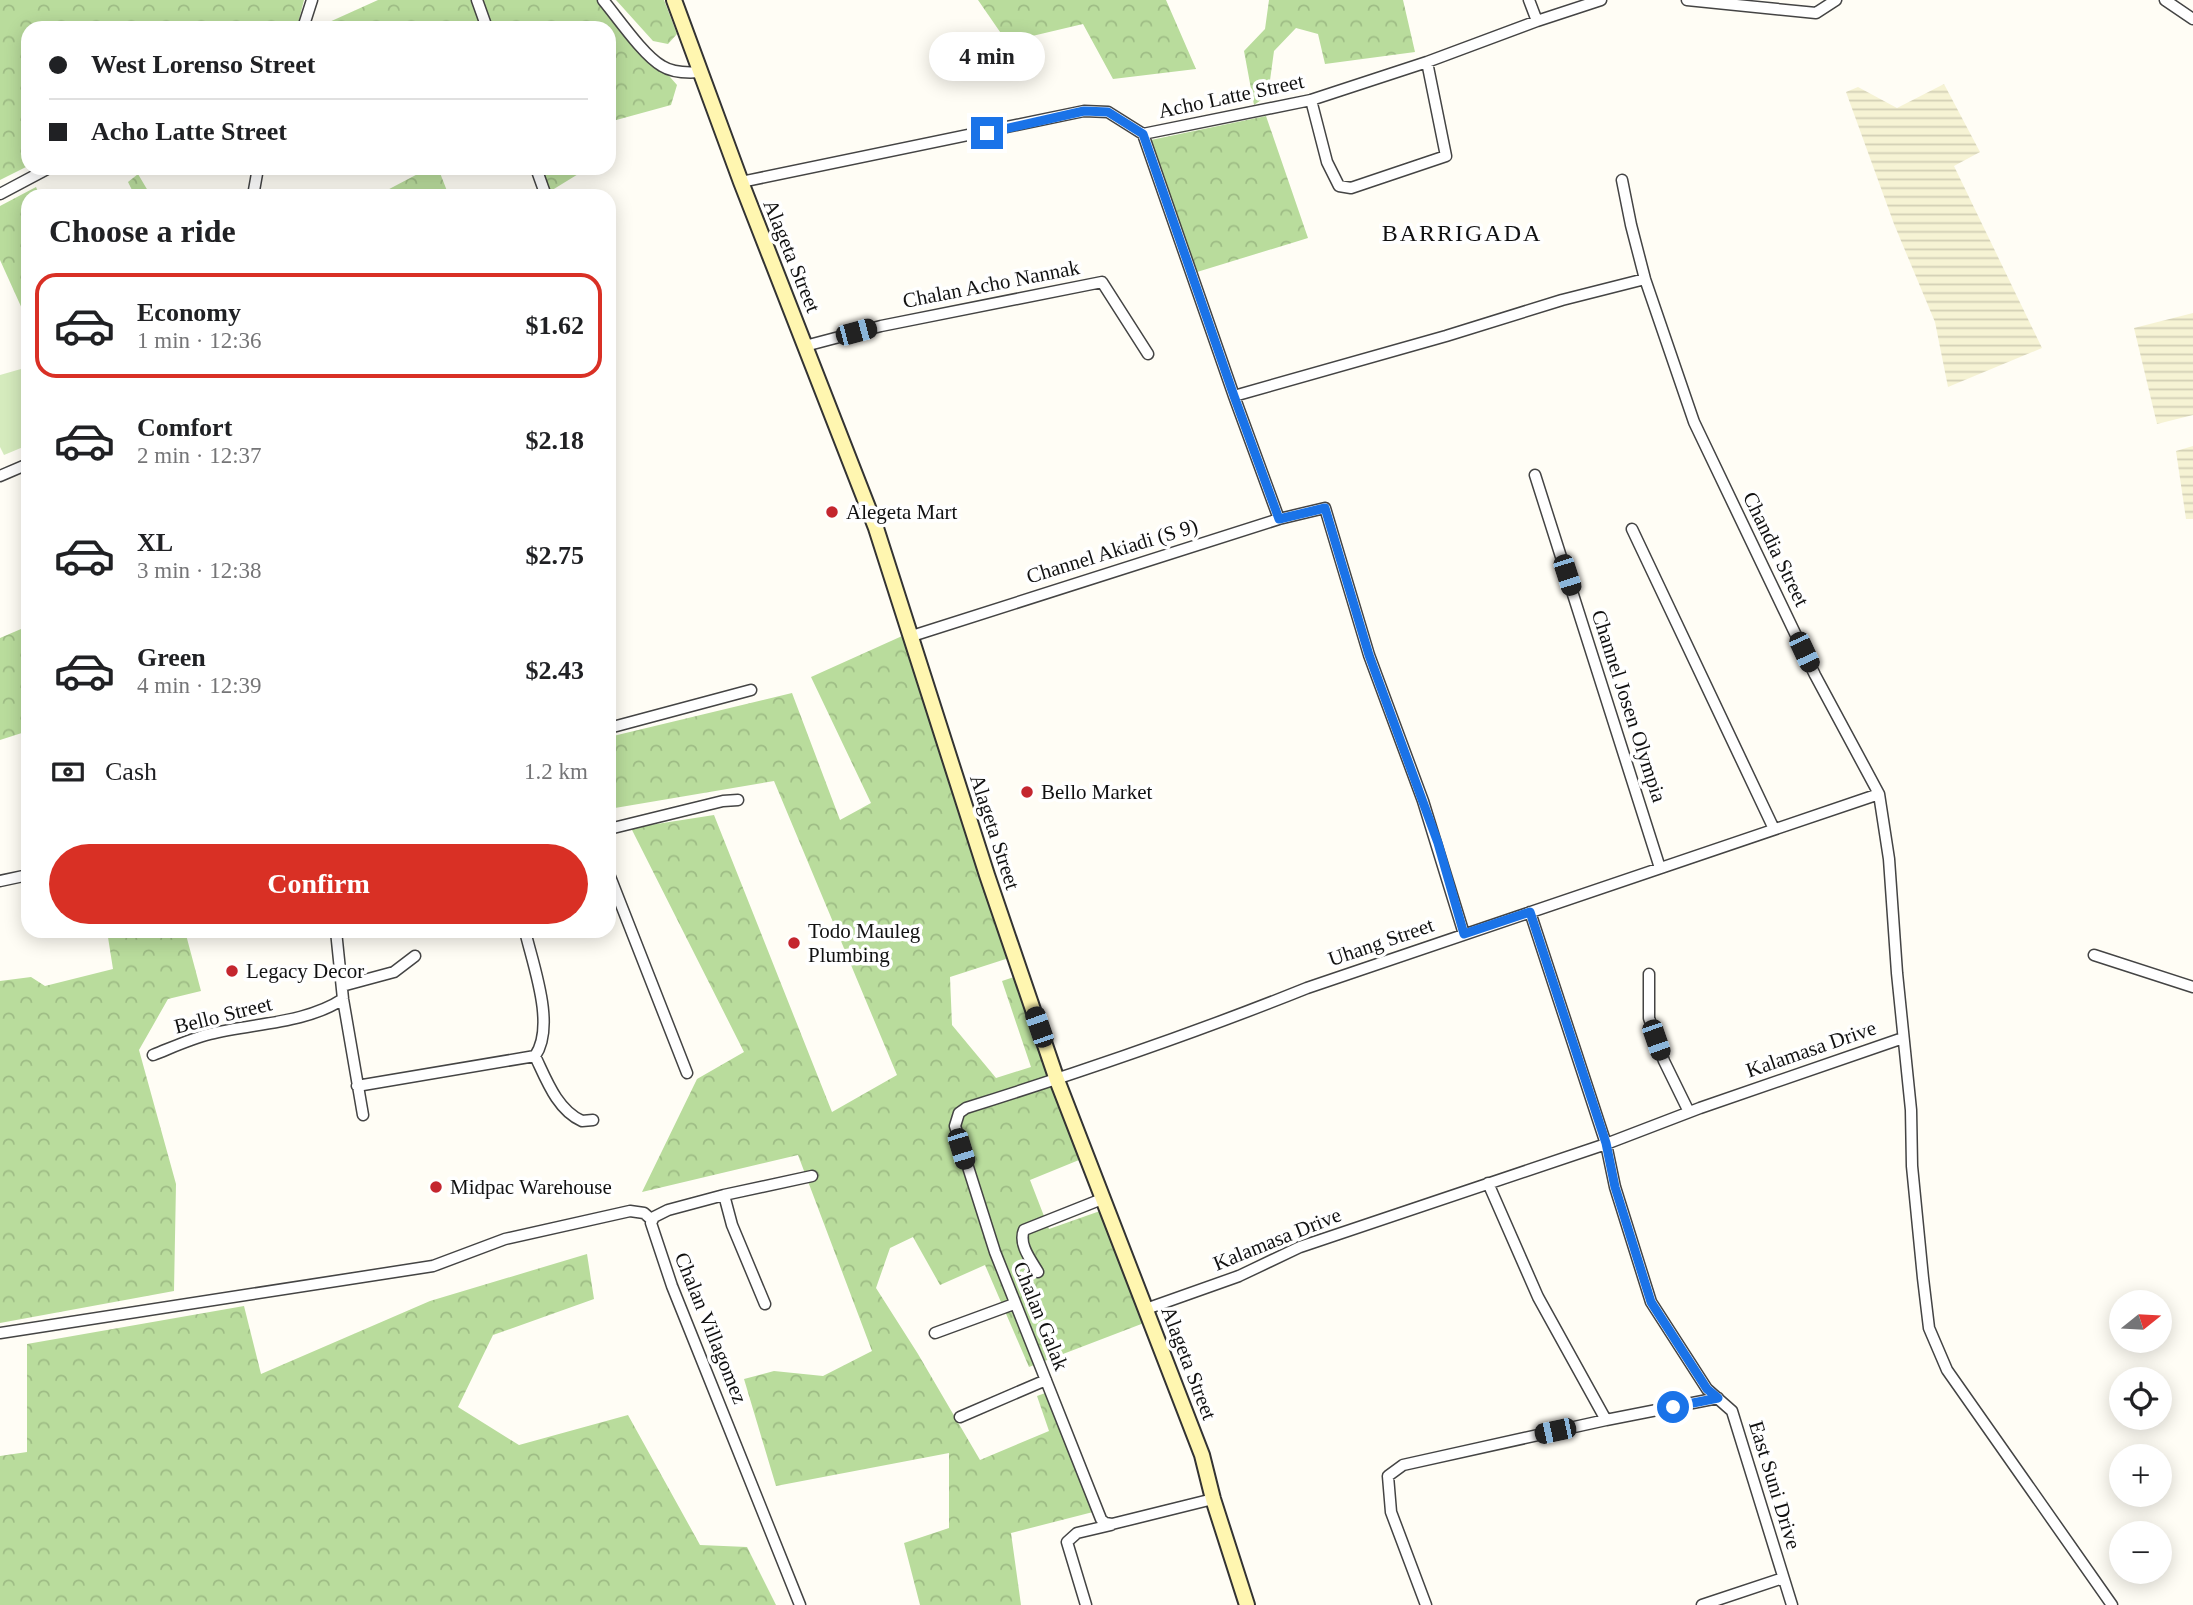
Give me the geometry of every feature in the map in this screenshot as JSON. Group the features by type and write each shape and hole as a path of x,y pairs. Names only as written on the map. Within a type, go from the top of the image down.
{"main road":[{"name":"Alageta Street","path":"674,0 741,182 863,492 912,636 986,875 1057,1080 1202,1455 1213,1499 1247,1605"}],"street":[{"path":"305,21 312,0"},
{"path":"477,0 484,21"},
{"path":"603,0 649,56 661,66 681,72 700,72"},
{"path":"1529,0 1537,21"},
{"name":"Acho Latte Street","path":"741,182 1084,111 1108,112 1143,134 1311,100 1601,0"},
{"path":"1687,0 1816,13 1836,0"},
{"path":"2165,0 2193,19"},
{"path":"1311,100 1327,162 1339,186 1351,188 1446,156 1427,62"},
{"path":"1143,134 1279,519"},
{"path":"0,194 36,175"},
{"name":"Chandia Street","path":"1622,180 1645,279 1694,422 1815,674 1879,794 1888,859 1903,1038"},
{"path":"1234,396 1562,300 1645,279"},
{"name":"Chalan Acho Nannak","path":"805,346 881,326 1102,282 1148,354"},
{"path":"0,476 21,467"},
{"name":"Channel Josen Olympia","path":"1535,475 1660,868"},
{"name":"Channel Akiadi (S 9)","path":"912,636 1279,519 1325,508 1369,655 1438,843 1464,934"},
{"path":"1632,529 1774,829"},
{"path":"616,725 751,690"},
{"name":"Uhang Street","path":"1057,1080 1307,988 1879,794"},
{"path":"616,827 738,800"},
{"path":"0,881 21,876"},
{"path":"616,889 687,1073"},
{"name":"East Suni Drive","path":"1530,912 1606,1143 1615,1187 1651,1302 1707,1389 1732,1411 1792,1605"},
{"path":"337,938 342,999 363,1115"},
{"path":"526,938 543,1017 543,1040 535,1056"},
{"path":"342,986 394,972 415,956"},
{"path":"2094,956 2193,987"},
{"path":"1649,974 1649,1018 1664,1060 1689,1112"},
{"name":"Bello Street","path":"153,1055 209,1034 279,1021 330,1007 342,999"},
{"name":"Kalamasa Drive","path":"1146,1309 1239,1276 1300,1247 1903,1038 1911,1110 1912,1166 1929,1328 1947,1370 2112,1605"},
{"path":"357,1086 535,1056"},
{"path":"535,1056 568,1113 582,1121 593,1120"},
{"name":"Chalan Galak","path":"1057,1080 966,1108 958,1113 955,1121 981,1213 1014,1304 1101,1519 1112,1524"},
{"path":"0,1334 433,1266 505,1239 630,1211 644,1213 652,1220 668,1210 811,1176"},
{"path":"1488,1183 1538,1297 1606,1420"},
{"path":"724,1195 732,1225 765,1304"},
{"path":"1038,1272 1023,1244 1021,1236 1024,1230 1102,1199"},
{"name":"Chalan Villagomez","path":"652,1220 653,1231 672,1286 800,1605"},
{"path":"935,1333 1014,1304"},
{"path":"960,1417 1046,1380"},
{"path":"1426,1605 1391,1512 1388,1476 1403,1465 1718,1398"},
{"path":"1086,1605 1066,1542 1077,1533 1213,1499"},
{"path":"1702,1605 1783,1578"}],"shaded area":[{"path":"1944,84 1980,152 1954,166 2042,348 1948,387 1935,322 1894,224 1846,92 1858,87 1897,108"},
{"path":"2193,313 2193,415 2157,424 2134,328"},
{"path":"2193,446 2193,519 2186,519 2176,451"}],"green space":[{"path":"0,0 304,0 299,21 21,21 21,170 0,180"},
{"path":"378,0 472,0 480,21 332,21"},
{"path":"480,0 603,0 677,85 671,105 616,120 616,21 488,21"},
{"path":"616,0 664,0 677,34 668,44 653,41"},
{"path":"978,0 1166,0 1196,69 1113,79 1083,24 1028,37 1020,61"},
{"path":"1269,0 1403,0 1415,52 1325,64 1318,34 1296,28 1274,51 1268,95 1254,105 1244,51 1265,29"},
{"path":"1266,116 1308,238 1197,272 1151,140"},
{"path":"139,175 147,189 132,189 128,182"},
{"path":"416,175 441,175 446,189 389,189"},
{"path":"543,175 577,175 554,189 548,189"},
{"path":"21,195 21,306 0,260 0,206"},
{"path":"21,369 21,448 4,455 0,447 0,375"},
{"path":"21,629 21,733 0,740 0,638"},
{"path":"911,632 1012,957 950,977 952,1025 996,1078 1031,1067 1002,981 1014,977 1079,1160 1030,1180 1049,1229 1100,1211 1144,1323 1029,1367 985,1265 940,1285 913,1237 890,1248 876,1288 980,1460 1049,1431 1037,1396 1048,1392 1093,1512 1011,1533 1021,1605 920,1605 904,1543 949,1528 949,1453 776,1486 744,1379 774,1371 823,1376 872,1351 798,1155 642,1192 697,1079 744,1052 631,828 714,815 832,1112 897,1075 774,781 616,808 616,735 792,693 840,820 871,803 811,677"},
{"path":"108,938 187,938 201,991 168,999 139,1050 176,1184 174,1291 0,1323 0,981 31,977 45,986 113,969"},
{"path":"587,1254 594,1299 493,1335 458,1407 519,1445 628,1415 700,1545 747,1547 776,1605 0,1605 0,1456 27,1452 27,1344 244,1306 261,1374 430,1301"}],"place":[{"name":"Alegeta Mart","path":"832,512"},
{"name":"Bello Market","path":"1027,792"},
{"name":"Todo Mauleg Plumbing","path":"794,943"},
{"name":"Legacy Decor","path":"232,971"},
{"name":"Midpac Warehouse","path":"436,1187"}],"district":[{"name":"BARRIGADA","path":"1462,233"}],"route":[{"path":"987,133 1084,111 1108,112 1143,134 1279,519 1325,508 1369,655 1438,843 1464,934 1530,912 1606,1143 1615,1187 1651,1302 1707,1389 1718,1398 1673,1407"}]}
